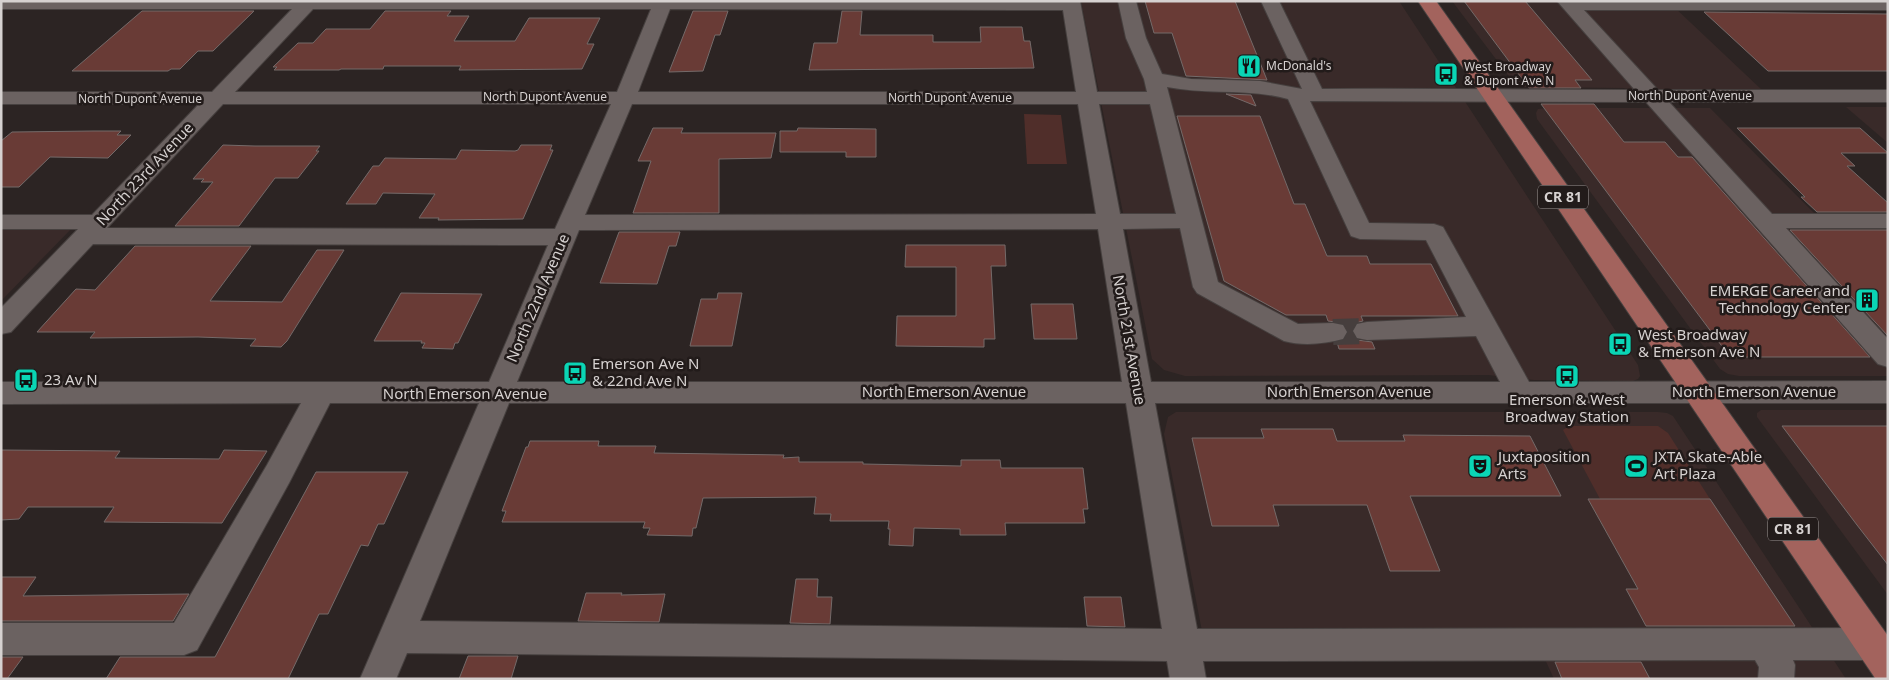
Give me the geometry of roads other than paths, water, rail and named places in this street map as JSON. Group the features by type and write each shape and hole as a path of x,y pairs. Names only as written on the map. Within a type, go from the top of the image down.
{"main road":[{"name":"CR 81","path":"1427,1 1880,655"}],"street":[{"path":"1127,1 1136,38 1156,88 1206,287 1294,334 1333,332"},
{"path":"1270,1 1360,231 1434,232 1520,392"},
{"name":"North 23rd Avenue","path":"1,325 309,2"},
{"path":"1,3 1072,3"},
{"name":"North 22nd Avenue","path":"378,679 567,230 626,97 664,3"},
{"name":"North 21st Avenue","path":"1072,3 1188,679"},
{"path":"1568,3 1888,4"},
{"path":"1568,3 1888,357"},
{"name":"North Dupont Avenue","path":"1,98 1088,98 1156,88 1194,85 1279,89 1306,95 1888,96"},
{"path":"1,222 93,229 567,230 1190,221"},
{"path":"1764,221 1888,221"},
{"path":"1367,331 1484,326"},
{"name":"North Emerson Avenue","path":"1,393 1888,392"},
{"path":"1,640 184,639 278,474 321,393"},
{"path":"395,637 1181,645 1779,667 1880,655"}],"tunnel":[{"path":"1333,332 1367,331"}],"place":[{"name":"McDonald's","path":"1249,66"},
{"name":"West Broadway & Dupont Ave N","path":"1446,74"},
{"name":"EMERGE Career and Technology Center","path":"1867,300"},
{"name":"West Broadway & Emerson Ave N","path":"1620,344"},
{"name":"Emerson Ave N & 22nd Ave N","path":"575,373"},
{"name":"Emerson & West Broadway Station","path":"1567,376"},
{"name":"23 Av N","path":"26,380"},
{"name":"Juxtaposition Arts","path":"1480,466"},
{"name":"JXTA Skate-Able Art Plaza","path":"1636,466"}]}
